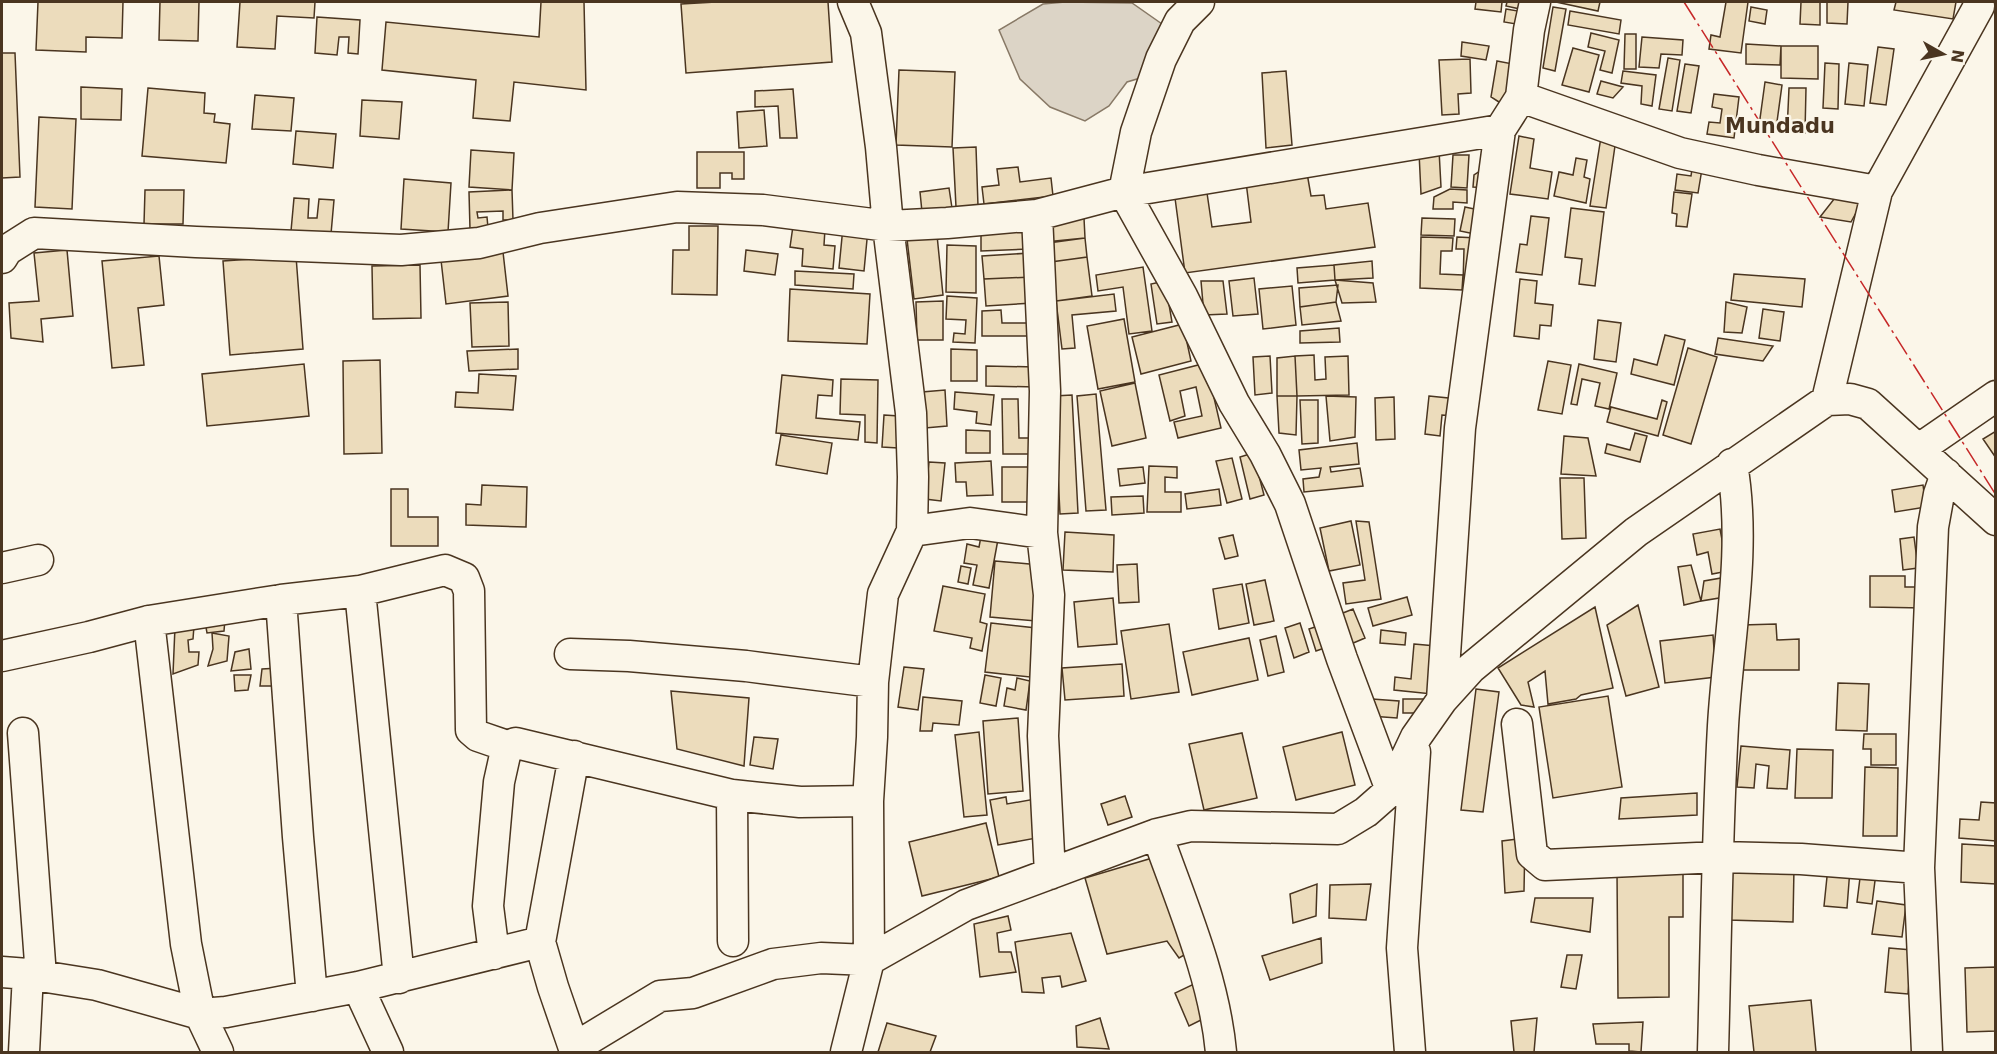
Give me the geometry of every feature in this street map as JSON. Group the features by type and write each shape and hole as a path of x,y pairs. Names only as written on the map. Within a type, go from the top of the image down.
{"street":[{"path":"846,1053 868,960 868,801 873,682 883,594 912,531 911,413 866,33 853,2"},
{"path":"1199,2 1180,21 1161,59 1136,132 1124,192 1182,296 1234,403 1290,504 1342,659 1390,789"},
{"path":"1442,700 1460,428 1500,130 1521,97 1529,30 1535,2"},
{"path":"1827,400 1877,191 1983,12"},
{"path":"1521,97 1680,153 1758,170 1877,191"},
{"path":"2,258 7,250 34,233 401,250 478,243 540,228 677,207 763,210 888,226 1036,215 1124,192 1500,130"},
{"path":"1036,215 1045,391 1041,533 1049,594 1043,735 1050,874"},
{"path":"1919,449 1995,396"},
{"path":"574,756 540,942 570,1050 660,996 693,993 773,964 821,958 868,960 966,905 1157,834 1191,826 1338,829 1366,812 1390,789 1416,737 1442,700 1471,668 1636,532 1827,400 1850,399 1868,404 1995,520"},
{"path":"1713,1053 1723,723 1738,528 1737,494 1732,464"},
{"path":"1927,1053 1919,868 1933,527 1939,494 1946,474"},
{"path":"912,531 970,523 1041,533"},
{"path":"2,568 38,560"},
{"path":"2,656 149,621 281,600 360,591 445,570 464,578 469,591 471,730 478,736 507,746 516,743 732,795 800,802 868,801"},
{"path":"360,591 399,978"},
{"path":"281,600 312,996"},
{"path":"149,621 186,944 200,1014 218,1053"},
{"path":"570,654 629,656 746,666 873,682"},
{"path":"1517,724 1532,854 1545,865 1719,857 1801,859 1919,868"},
{"path":"23,733 24,1053"},
{"path":"1410,1053 1402,948 1416,737"},
{"path":"494,954 488,906 499,782 507,746"},
{"path":"732,795 734,941"},
{"path":"1157,834 1194,938 1215,1008 1221,1053"},
{"path":"23,974 97,985 200,1014 226,1012 358,987 540,942"},
{"path":"358,987 388,1053"}],"shaded area":[{"path":"1132,3 1162,24 1175,41 1147,76 1127,82 1109,106 1085,121 1050,107 1020,79 999,30 1043,4"}],"building":[{"path":"38,2 123,2 122,38 86,37 86,52 36,50"},
{"path":"160,2 199,2 198,41 159,40"},
{"path":"240,2 315,2 314,18 277,16 275,49 237,47"},
{"path":"541,2 584,2 586,90 514,82 510,121 473,118 476,80 382,70 386,22 539,37"},
{"path":"828,2 832,62 686,73 681,4"},
{"path":"1476,2 1502,2 1501,12 1475,9"},
{"path":"1507,2 1521,2 1520,9 1506,6"},
{"path":"1556,2 1600,2 1598,11"},
{"path":"1726,2 1748,2 1741,53 1709,49 1711,35 1720,37"},
{"path":"1801,2 1820,2 1820,25 1800,24"},
{"path":"1827,2 1848,2 1847,24 1827,23"},
{"path":"1896,2 1956,2 1953,19 1894,10"},
{"path":"1553,7 1566,9 1555,71 1543,68"},
{"path":"1751,7 1767,10 1765,24 1749,21"},
{"path":"1506,9 1518,11 1516,24 1504,22"},
{"path":"1570,11 1621,20 1619,34 1568,25"},
{"path":"317,17 360,20 358,54 348,53 349,37 339,37 337,55 315,53"},
{"path":"1591,33 1619,40 1612,73 1600,70 1605,51 1588,47"},
{"path":"1625,34 1636,34 1636,69 1624,69"},
{"path":"1642,37 1683,40 1682,55 1661,54 1659,68 1639,67"},
{"path":"1462,42 1489,46 1486,60 1461,56"},
{"path":"1746,44 1781,46 1780,65 1746,64"},
{"path":"1781,46 1818,46 1818,79 1781,78"},
{"path":"1878,47 1894,49 1886,105 1870,103"},
{"path":"1573,48 1599,55 1589,92 1562,85"},
{"path":"2,53 15,53 20,177 2,178"},
{"path":"1668,58 1680,60 1672,111 1659,109"},
{"path":"1470,59 1471,93 1458,94 1459,114 1442,115 1439,60"},
{"path":"1497,61 1513,64 1506,111 1498,110 1499,102 1491,97"},
{"path":"1825,63 1839,64 1838,109 1823,108"},
{"path":"1849,63 1868,65 1864,106 1845,104"},
{"path":"1685,64 1699,66 1691,113 1677,111"},
{"path":"899,70 955,72 952,147 896,145"},
{"path":"1286,71 1292,145 1266,148 1262,73"},
{"path":"1623,71 1656,75 1652,106 1641,104 1642,86 1621,83"},
{"path":"1601,81 1623,87 1613,98 1597,94"},
{"path":"1765,82 1782,85 1776,129 1759,126"},
{"path":"81,87 122,89 121,120 81,119"},
{"path":"148,88 205,93 204,113 215,114 214,122 230,124 226,163 142,156"},
{"path":"1789,88 1806,88 1805,133 1787,132"},
{"path":"793,89 797,138 780,138 778,106 755,107 755,91"},
{"path":"1714,94 1739,97 1734,138 1707,134 1709,122 1720,123 1722,109 1712,107"},
{"path":"255,95 294,98 291,131 252,129"},
{"path":"362,100 402,102 399,139 360,136"},
{"path":"764,110 767,146 739,148 737,112"},
{"path":"39,117 76,119 72,209 35,207"},
{"path":"296,131 336,134 333,168 293,164"},
{"path":"1519,136 1534,139 1530,168 1552,172 1548,199 1510,194"},
{"path":"1601,137 1616,139 1606,208 1590,206"},
{"path":"976,147 978,206 956,207 953,148"},
{"path":"471,150 514,153 512,190 469,187"},
{"path":"1439,150 1441,187 1421,194 1419,152"},
{"path":"697,152 744,152 744,179 732,179 732,173 720,173 720,188 697,188"},
{"path":"1453,155 1469,155 1467,188 1451,187"},
{"path":"1576,158 1587,160 1584,177 1590,179 1586,203 1554,196 1559,172 1573,175"},
{"path":"1693,162 1703,163 1698,193 1675,190 1677,174 1691,176"},
{"path":"1018,167 1020,182 1051,178 1053,196 984,204 982,187 999,185 997,169"},
{"path":"1480,171 1490,188 1473,187 1474,175"},
{"path":"1307,173 1311,196 1324,195 1326,209 1368,203 1375,247 1185,273 1175,198 1207,193 1212,227 1251,222 1246,182"},
{"path":"404,179 451,183 448,232 401,229"},
{"path":"949,188 952,208 922,212 920,192"},
{"path":"1450,189 1467,190 1467,203 1453,202 1453,209 1433,209 1434,197"},
{"path":"145,190 184,190 183,224 144,224"},
{"path":"512,190 513,220 503,220 503,211 477,212 478,218 487,217 488,228 470,229 469,192"},
{"path":"1674,192 1692,194 1687,227 1676,226 1677,214 1672,213"},
{"path":"1838,194 1863,200 1851,222 1820,217"},
{"path":"294,198 309,199 308,218 317,218 319,199 334,200 331,234 291,231"},
{"path":"1465,207 1484,211 1480,235 1460,231"},
{"path":"1571,208 1604,212 1595,286 1579,284 1582,259 1565,257"},
{"path":"1531,216 1549,218 1542,275 1516,272 1520,244 1527,245"},
{"path":"1084,218 1085,238 1045,242 1043,224"},
{"path":"1422,218 1455,219 1454,236 1421,235"},
{"path":"689,226 718,226 717,295 672,294 673,250 689,250"},
{"path":"793,226 825,229 824,245 835,246 833,269 802,266 803,249 790,247"},
{"path":"1028,226 1029,249 981,251 981,228"},
{"path":"843,227 868,229 864,271 839,268"},
{"path":"937,235 943,295 914,299 907,239"},
{"path":"1421,237 1453,238 1452,251 1441,251 1440,274 1463,275 1462,290 1420,288"},
{"path":"1457,237 1478,238 1475,283 1463,283 1464,249 1456,249"},
{"path":"1085,238 1087,257 1051,262 1041,244"},
{"path":"947,245 976,246 976,293 946,292"},
{"path":"67,250 73,316 41,319 43,342 11,338 9,303 39,301 34,253"},
{"path":"746,250 778,254 775,275 744,271"},
{"path":"503,252 508,296 446,304 441,260"},
{"path":"1030,253 1032,277 984,279 982,256"},
{"path":"159,256 164,305 138,308 144,365 112,368 102,261"},
{"path":"296,256 303,349 230,355 223,261"},
{"path":"1087,257 1092,296 1056,301 1051,262"},
{"path":"1372,261 1373,278 1335,280 1334,265"},
{"path":"420,265 421,318 373,319 372,266"},
{"path":"1334,265 1335,280 1298,283 1297,268"},
{"path":"1143,267 1152,331 1129,334 1123,287 1098,291 1096,275"},
{"path":"795,271 854,274 853,289 795,285"},
{"path":"1734,274 1805,279 1802,307 1731,300"},
{"path":"1032,277 1033,303 986,306 984,279"},
{"path":"1254,278 1258,314 1233,316 1229,281"},
{"path":"1520,279 1537,281 1535,303 1553,305 1551,326 1540,325 1539,339 1514,336"},
{"path":"1335,280 1373,283 1376,302 1342,303"},
{"path":"1165,281 1172,322 1157,324 1151,284"},
{"path":"1201,281 1223,281 1227,314 1204,315"},
{"path":"1338,285 1336,302 1300,307 1299,288"},
{"path":"1292,286 1296,325 1263,329 1259,289"},
{"path":"790,289 870,294 867,344 788,341"},
{"path":"1114,294 1116,311 1072,315 1075,348 1062,349 1056,301"},
{"path":"947,296 977,298 975,343 953,342 954,333 965,334 966,320 946,319"},
{"path":"943,301 943,340 917,340 916,302"},
{"path":"508,302 509,346 472,347 470,303"},
{"path":"1336,302 1341,321 1302,325 1300,307"},
{"path":"1726,302 1747,307 1742,333 1724,332"},
{"path":"1763,309 1784,312 1780,341 1759,338"},
{"path":"1001,310 1002,323 1036,323 1037,336 982,336 982,311"},
{"path":"1124,319 1135,382 1098,389 1087,326"},
{"path":"1598,320 1621,323 1616,362 1594,359"},
{"path":"1183,324 1191,361 1141,374 1132,337"},
{"path":"1339,328 1340,342 1300,343 1300,331"},
{"path":"1665,335 1685,340 1674,385 1631,374 1634,359 1657,365"},
{"path":"1718,338 1773,346 1763,361 1715,354"},
{"path":"1688,348 1717,357 1691,444 1663,435"},
{"path":"518,349 518,369 469,371 467,351"},
{"path":"951,349 977,350 977,381 951,381"},
{"path":"1314,355 1315,380 1326,379 1325,357 1348,356 1349,395 1297,396 1295,356"},
{"path":"1270,356 1272,393 1255,395 1253,357"},
{"path":"1295,356 1297,396 1277,396 1277,358"},
{"path":"380,360 382,453 344,454 343,361"},
{"path":"1548,361 1571,365 1562,414 1538,410"},
{"path":"1206,363 1221,428 1178,438 1174,422 1202,416 1196,387 1180,391 1185,416 1170,421 1159,375"},
{"path":"304,364 309,416 207,426 202,374"},
{"path":"1579,364 1617,373 1609,409 1595,406 1600,383 1582,379 1577,405 1571,404"},
{"path":"986,366 1036,367 1036,387 986,386"},
{"path":"479,374 516,376 513,410 455,407 456,392 478,393"},
{"path":"782,375 833,380 832,396 818,395 816,418 860,422 858,440 776,433"},
{"path":"841,379 878,380 877,443 865,442 865,415 840,414"},
{"path":"1135,383 1146,438 1112,446 1100,391"},
{"path":"945,390 947,426 925,428 922,392"},
{"path":"955,392 994,395 991,425 976,423 977,412 954,409"},
{"path":"1096,394 1106,510 1086,511 1077,396"},
{"path":"1072,395 1078,513 1060,514 1054,396"},
{"path":"1277,396 1297,396 1296,435 1279,433"},
{"path":"1326,396 1356,397 1355,437 1330,441"},
{"path":"1429,396 1458,399 1456,416 1442,415 1440,436 1425,434"},
{"path":"1394,397 1395,439 1376,440 1375,398"},
{"path":"1002,399 1018,399 1019,438 1035,438 1035,454 1003,454"},
{"path":"1300,400 1318,400 1318,443 1302,444"},
{"path":"1662,400 1667,402 1658,436 1607,422 1611,407 1657,419"},
{"path":"884,415 899,416 898,448 882,447"},
{"path":"966,430 990,431 990,453 966,453"},
{"path":"1996,431 1996,458 1983,439"},
{"path":"1635,433 1647,436 1640,462 1605,453 1607,444 1630,450"},
{"path":"781,435 832,443 827,474 776,465"},
{"path":"1564,436 1588,438 1596,476 1561,474"},
{"path":"1357,443 1359,464 1330,467 1331,472 1360,468 1363,486 1304,492 1303,479 1319,477 1321,468 1301,470 1299,450"},
{"path":"1253,453 1264,495 1250,499 1240,457"},
{"path":"1232,458 1242,499 1227,503 1216,461"},
{"path":"991,461 993,495 967,496 966,482 956,482 955,463"},
{"path":"929,462 945,463 941,501 925,499"},
{"path":"1149,466 1177,467 1177,478 1165,477 1165,492 1181,492 1181,512 1147,512"},
{"path":"1002,467 1034,467 1034,502 1002,502"},
{"path":"1143,467 1145,483 1120,486 1118,469"},
{"path":"1560,478 1584,478 1586,538 1562,539"},
{"path":"482,485 527,487 526,527 466,525 466,504 481,505"},
{"path":"1923,485 1926,507 1895,512 1892,490"},
{"path":"391,489 408,489 408,517 438,517 438,546 391,546"},
{"path":"1219,489 1221,505 1187,509 1185,494"},
{"path":"1143,496 1144,513 1112,515 1111,497"},
{"path":"1351,521 1360,565 1329,571 1320,528"},
{"path":"1356,521 1369,522 1381,599 1346,604 1343,583 1365,580"},
{"path":"1720,529 1728,571 1712,574 1708,552 1697,555 1693,534"},
{"path":"982,531 999,534 989,588 973,585 977,565 964,563 967,544 979,547"},
{"path":"1065,532 1114,535 1113,572 1063,570"},
{"path":"1233,535 1238,556 1225,559 1219,538"},
{"path":"1914,537 1918,568 1903,570 1900,539"},
{"path":"995,561 1040,565 1036,621 990,617"},
{"path":"1137,564 1139,602 1119,603 1117,565"},
{"path":"1691,565 1701,601 1684,605 1678,567"},
{"path":"961,566 971,568 968,584 958,582"},
{"path":"1870,576 1905,576 1905,587 1922,587 1923,608 1870,607"},
{"path":"1727,577 1725,597 1701,601 1704,581"},
{"path":"1265,580 1274,621 1254,625 1246,584"},
{"path":"1242,584 1249,623 1219,629 1213,589"},
{"path":"943,586 985,594 980,622 987,624 982,651 970,648 972,638 934,631"},
{"path":"1407,597 1412,615 1373,626 1368,608"},
{"path":"1113,598 1117,644 1078,647 1074,602"},
{"path":"1638,605 1659,687 1626,696 1607,625"},
{"path":"1595,607 1613,688 1581,695 1576,699 1548,704 1545,671 1528,682 1534,707 1521,705 1498,668"},
{"path":"1353,609 1365,638 1351,644 1338,615"},
{"path":"1320,618 1330,646 1316,651 1309,629 1315,627 1313,620"},
{"path":"225,619 224,631 207,633 205,622"},
{"path":"991,623 1036,628 1030,677 985,672"},
{"path":"1300,623 1309,652 1294,658 1285,628"},
{"path":"1169,624 1179,692 1131,699 1121,631"},
{"path":"1776,624 1777,640 1799,639 1799,670 1743,670 1742,625"},
{"path":"194,626 193,639 188,640 189,652 199,652 198,665 173,674 175,627"},
{"path":"1381,630 1406,633 1405,645 1380,643"},
{"path":"212,633 229,636 227,661 208,666 213,649"},
{"path":"1713,635 1716,677 1665,683 1660,641"},
{"path":"1276,636 1284,672 1268,676 1260,640"},
{"path":"1249,638 1258,680 1192,695 1183,652"},
{"path":"1414,644 1436,646 1432,694 1394,690 1395,677 1411,679"},
{"path":"249,649 251,669 231,671 235,652"},
{"path":"1122,664 1124,696 1065,700 1062,668"},
{"path":"904,667 924,669 918,710 898,707"},
{"path":"279,668 277,686 260,686 262,669"},
{"path":"234,675 251,675 248,690 235,691"},
{"path":"985,675 1001,678 996,706 980,703"},
{"path":"1017,678 1030,681 1026,710 1004,706 1007,688 1015,690"},
{"path":"1838,683 1869,684 1867,731 1836,730"},
{"path":"1476,689 1499,692 1483,812 1461,810"},
{"path":"671,691 749,698 744,766 677,749"},
{"path":"1608,696 1622,787 1553,798 1539,707"},
{"path":"923,697 962,701 959,725 933,723 932,731 920,731"},
{"path":"1372,699 1399,701 1397,718 1370,716"},
{"path":"1403,699 1430,699 1430,713 1403,713"},
{"path":"1018,718 1023,791 988,794 983,721"},
{"path":"979,732 987,815 964,817 955,735"},
{"path":"1342,732 1355,785 1296,800 1283,747"},
{"path":"1242,733 1257,798 1204,810 1189,744"},
{"path":"1864,734 1896,734 1896,765 1871,765 1871,749 1863,749"},
{"path":"754,737 778,739 773,769 750,765"},
{"path":"1741,746 1790,750 1787,789 1767,788 1769,766 1756,764 1754,788 1737,787"},
{"path":"1797,749 1833,750 1832,798 1795,798"},
{"path":"1865,767 1898,768 1897,836 1863,836"},
{"path":"1697,793 1697,815 1619,819 1621,798"},
{"path":"1125,796 1132,817 1108,825 1101,804"},
{"path":"1006,797 1007,804 1035,799 1042,837 998,845 990,800"},
{"path":"1981,802 1996,803 1996,841 1959,838 1960,819 1979,820"},
{"path":"986,823 999,877 922,896 909,842"},
{"path":"1525,838 1524,891 1505,893 1502,841"},
{"path":"1962,844 1996,846 1996,884 1961,882"},
{"path":"1159,856 1193,950 1179,958 1167,941 1107,954 1085,878"},
{"path":"1730,866 1794,867 1793,922 1728,920"},
{"path":"1828,867 1850,869 1847,908 1824,906"},
{"path":"1861,870 1876,873 1872,904 1857,902"},
{"path":"1683,871 1683,917 1669,917 1669,997 1618,998 1617,872"},
{"path":"1317,884 1316,916 1293,923 1290,894"},
{"path":"1371,884 1366,920 1329,918 1330,885"},
{"path":"1535,898 1593,898 1590,932 1531,922"},
{"path":"1877,901 1906,905 1902,937 1872,934"},
{"path":"1008,916 1011,930 997,933 999,952 1011,952 1016,972 980,977 974,924"},
{"path":"1071,933 1086,981 1062,987 1060,976 1042,978 1044,993 1022,992 1015,942"},
{"path":"1321,938 1322,963 1270,980 1262,956"},
{"path":"1889,948 1912,950 1908,994 1885,992"},
{"path":"1567,955 1582,955 1576,989 1561,987"},
{"path":"1996,967 1996,1031 1967,1032 1965,968"},
{"path":"1196,983 1203,1019 1189,1026 1175,993"},
{"path":"1811,1000 1816,1052 1754,1052 1749,1006"},
{"path":"1100,1018 1109,1049 1077,1047 1076,1026"},
{"path":"1537,1018 1534,1052 1514,1052 1511,1021"},
{"path":"1643,1022 1641,1052 1629,1051 1629,1044 1596,1044 1593,1024"},
{"path":"887,1023 936,1036 930,1052 878,1052"}],"power":[{"path":"1684,2 1996,495"}],"district":[{"name":"Mundadu","path":"1780,126"}]}
